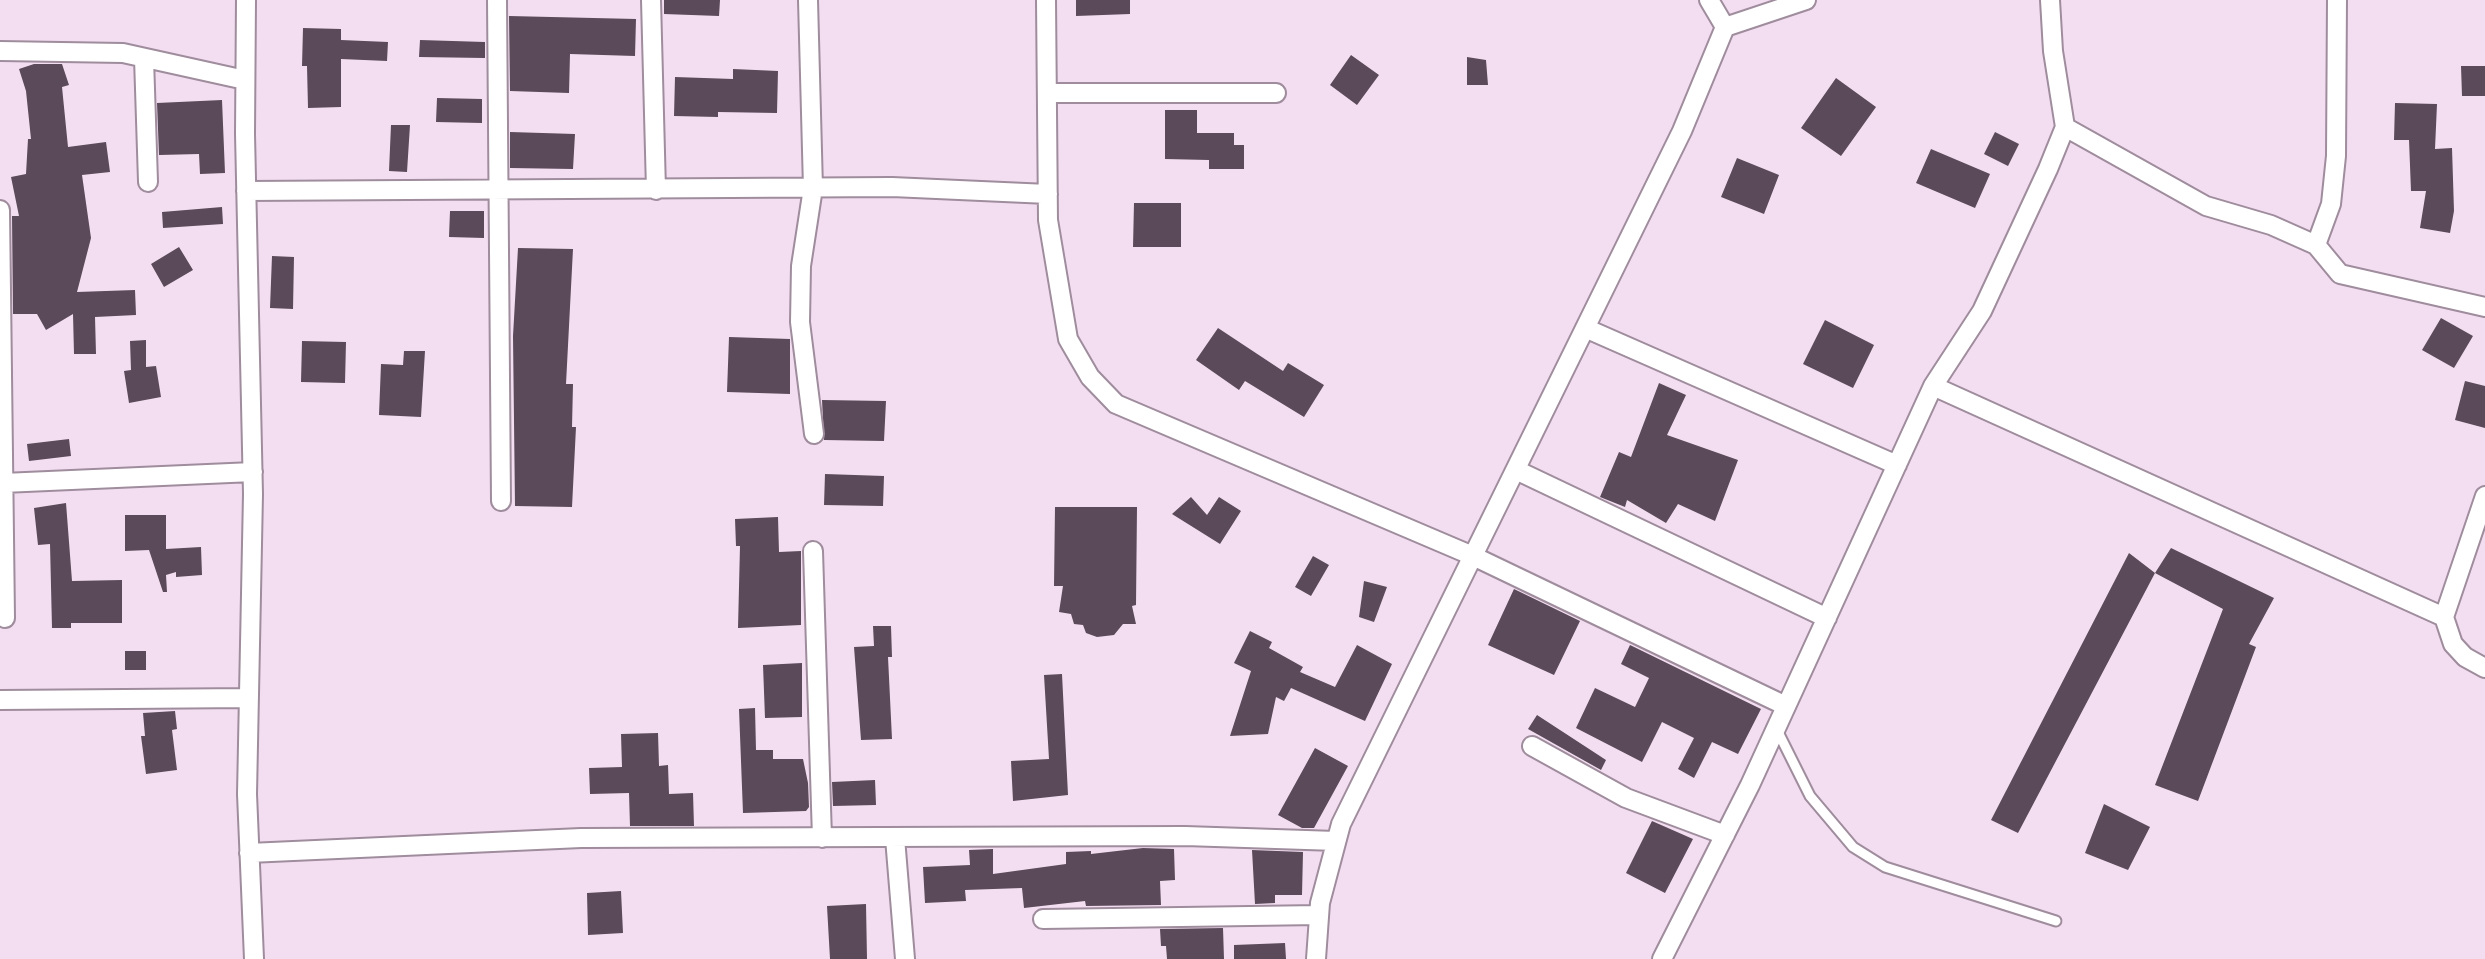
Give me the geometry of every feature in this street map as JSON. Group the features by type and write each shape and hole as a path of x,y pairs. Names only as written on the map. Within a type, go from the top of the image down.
{"street":[{"path":"246,0 246,191 253,472 249,853 254,959"},
{"path":"497,0 501,501"},
{"path":"651,0 656,190"},
{"path":"808,0 813,188 801,266 800,322 814,434"},
{"path":"1046,0 1048,220 1068,339 1090,377 1116,404 1473,556 1786,706"},
{"path":"1709,0 1725,27"},
{"path":"1316,959 1319,915 1341,824 1682,131 1725,27 1806,0"},
{"path":"1662,959 1776,728 1933,386 1982,311 2065,127 2053,51 2050,0"},
{"path":"2316,245 2331,204 2336,156 2337,0"},
{"path":"0,51 123,53 245,80"},
{"path":"144,58 148,182"},
{"path":"1047,93 1276,93"},
{"path":"2065,127 2206,206 2271,225 2316,245 2340,274 2485,307"},
{"path":"246,191 892,187 1048,194"},
{"path":"0,210 5,618"},
{"path":"1585,328 1897,465"},
{"path":"1933,386 2444,617"},
{"path":"1516,470 1827,618"},
{"path":"3,483 253,472"},
{"path":"2485,496 2444,617 2453,644 2465,657 2485,668"},
{"path":"813,551 822,838"},
{"path":"0,700 249,698"},
{"path":"1532,746 1626,798 1725,835"},
{"path":"249,853 581,838 1185,836 1336,841"},
{"path":"895,838 905,959"},
{"path":"1043,919 1319,915"}],"lane":[{"path":"1776,728 1810,796 1853,847 1885,867 2056,921"}],"building":[{"path":"664,0 720,0 719,16 664,14"},
{"path":"1076,0 1130,0 1130,14 1076,16"},
{"path":"509,16 636,19 635,56 570,54 569,93 510,91"},
{"path":"303,28 341,29 341,40 388,42 387,61 341,59 341,107 308,108 307,66 302,66"},
{"path":"420,40 485,42 485,58 419,57"},
{"path":"1351,55 1379,75 1357,105 1330,85"},
{"path":"1467,57 1486,60 1488,85 1467,85"},
{"path":"34,64 62,64 69,85 62,87 68,147 106,142 110,172 82,175 91,238 77,292 135,290 136,315 95,317 96,354 74,354 73,314 46,330 37,314 13,314 12,216 19,216 11,177 26,174 28,139 31,139 26,91 19,69"},
{"path":"2461,66 2485,66 2485,96 2462,96"},
{"path":"733,69 778,71 777,113 718,112 718,117 674,116 675,77 733,79"},
{"path":"1836,78 1876,107 1841,156 1801,128"},
{"path":"437,98 482,99 482,123 436,122"},
{"path":"222,100 225,173 200,174 199,154 159,155 157,103"},
{"path":"2395,103 2437,104 2435,149 2452,148 2454,211 2450,233 2420,228 2426,191 2411,191 2409,140 2394,140"},
{"path":"1165,110 1197,110 1197,133 1234,133 1234,145 1244,145 1244,169 1209,169 1209,160 1165,159"},
{"path":"391,125 410,125 407,172 389,171"},
{"path":"510,132 575,134 573,169 510,168"},
{"path":"1995,132 2019,144 2008,166 1984,154"},
{"path":"1931,149 1990,174 1975,208 1916,183"},
{"path":"1737,158 1779,175 1764,214 1721,197"},
{"path":"1134,203 1181,203 1181,247 1133,247"},
{"path":"222,207 223,224 163,228 162,212"},
{"path":"450,211 484,211 484,238 449,237"},
{"path":"179,247 193,270 164,287 151,264"},
{"path":"518,248 573,249 566,384 573,384 572,427 576,427 572,507 515,506 513,336"},
{"path":"272,256 294,257 293,309 270,308"},
{"path":"2441,318 2473,336 2454,368 2422,350"},
{"path":"1825,320 1874,345 1853,388 1803,364"},
{"path":"1218,328 1283,371 1288,363 1324,385 1304,417 1245,381 1239,390 1196,360"},
{"path":"729,337 790,339 790,394 727,392"},
{"path":"146,340 146,367 156,366 161,397 129,403 124,371 131,370 130,341"},
{"path":"302,341 346,342 345,383 301,382"},
{"path":"404,351 425,351 421,417 379,415 381,364 403,365"},
{"path":"2465,381 2485,386 2485,428 2455,420"},
{"path":"1659,383 1686,395 1667,435 1738,460 1715,521 1678,504 1666,523 1627,500 1625,507 1600,497 1619,452 1631,457"},
{"path":"822,400 886,401 884,441 824,440"},
{"path":"69,439 71,456 29,461 27,444"},
{"path":"825,474 884,476 883,506 824,505"},
{"path":"1191,497 1207,515 1219,497 1241,511 1220,544 1172,514"},
{"path":"66,503 72,581 122,580 122,623 71,623 71,628 52,628 50,544 38,545 34,508"},
{"path":"1055,507 1137,507 1136,605 1132,606 1136,624 1123,624 1114,635 1097,637 1086,633 1083,625 1074,624 1071,614 1059,612 1063,586 1054,586"},
{"path":"125,515 166,515 166,549 201,547 202,575 176,577 176,572 166,575 167,592 163,592 149,550 125,551"},
{"path":"778,517 779,552 801,551 801,625 738,628 740,546 736,546 735,519"},
{"path":"2171,548 2274,598 2249,644 2256,647 2198,801 2155,785 2223,609 2155,573"},
{"path":"2129,553 2155,573 2018,833 1991,820"},
{"path":"1313,556 1329,565 1311,596 1295,587"},
{"path":"1364,581 1387,587 1374,622 1359,617"},
{"path":"1514,589 1580,621 1554,675 1488,645"},
{"path":"873,626 891,626 892,657 888,657 892,739 861,740 854,647 874,646"},
{"path":"1250,631 1272,642 1269,648 1303,667 1300,672 1335,687 1357,645 1392,664 1365,721 1291,688 1284,701 1276,697 1268,734 1230,736 1251,671 1234,663"},
{"path":"1630,645 1761,709 1738,754 1712,742 1694,778 1678,769 1694,738 1662,722 1642,762 1576,728 1595,688 1635,707 1649,678 1621,664"},
{"path":"125,651 146,651 146,670 125,670"},
{"path":"802,663 802,717 765,718 763,665"},
{"path":"1062,674 1068,795 1013,801 1011,761 1049,759 1044,675"},
{"path":"755,708 756,750 773,750 773,759 803,759 808,783 809,807 806,811 743,813 739,709"},
{"path":"175,711 177,729 172,730 177,770 146,774 141,736 145,736 143,713"},
{"path":"1537,715 1606,760 1601,770 1528,729"},
{"path":"658,733 659,766 668,765 669,794 693,793 694,826 630,826 629,793 590,794 589,768 622,767 621,734"},
{"path":"1315,748 1348,766 1314,828 1302,828 1278,815"},
{"path":"875,780 876,805 833,806 832,782"},
{"path":"2104,804 2150,827 2128,870 2085,853"},
{"path":"1652,821 1693,839 1665,893 1626,873"},
{"path":"1143,848 1174,849 1175,880 1160,881 1161,905 1086,906 1085,901 1024,908 1022,888 965,890 966,901 925,903 923,867 970,865 969,850 993,849 993,874 1066,864 1066,852 1091,851 1091,854"},
{"path":"1252,850 1303,852 1302,895 1275,895 1275,903 1255,904"},
{"path":"621,891 623,933 588,935 587,893"},
{"path":"866,904 867,959 830,959 827,906"},
{"path":"1223,928 1224,959 1167,959 1166,946 1161,946 1160,929"},
{"path":"1285,943 1286,959 1234,959 1234,945"}]}
